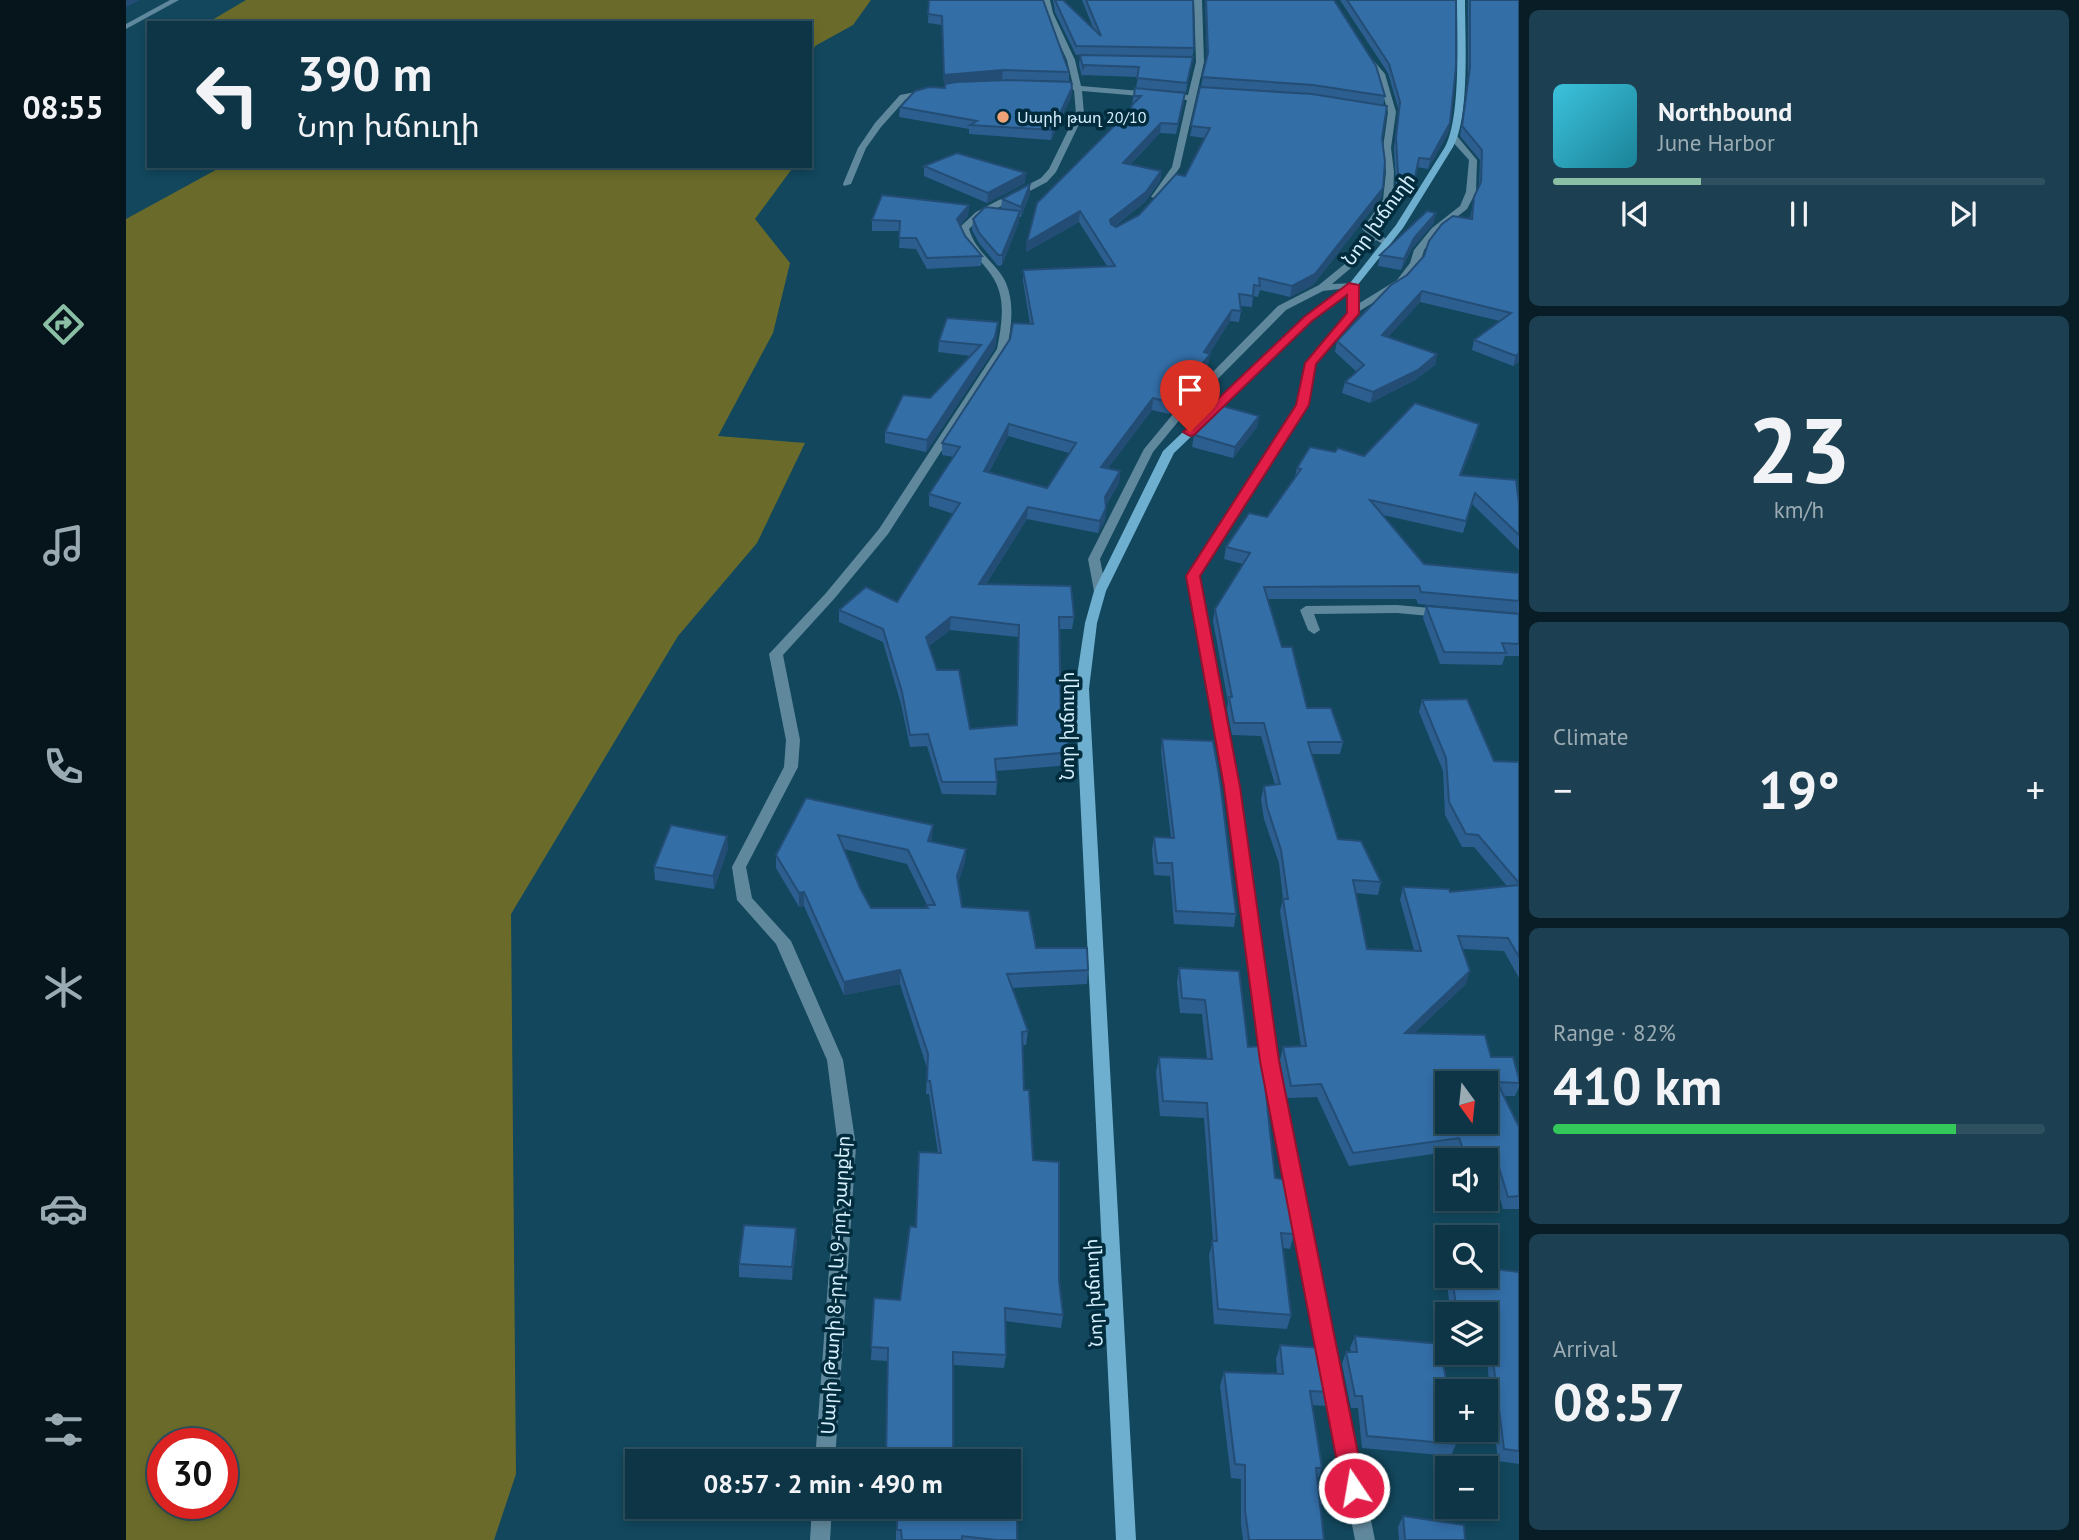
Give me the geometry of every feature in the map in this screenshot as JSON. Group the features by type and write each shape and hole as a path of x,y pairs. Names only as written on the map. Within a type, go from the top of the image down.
{"main road":[{"name":"Նոր խճուղի","path":"1126,1540 1082,689 1091,623 1100,591 1170,451 1308,319 1353,285 1426,186 1454,138 1461,79 1461,0"}],"street":[{"path":"126,27 175,0"},
{"name":"Սարի Թաղի 8-րդ և 9-րդ շարքեր","path":"826,1449 846,1146 835,1060 783,941 745,900 738,867 791,767 793,740 776,654 830,596 884,531 1002,349 1008,318 1001,283 968,242 964,228 979,214 1028,190 1054,170 1080,114 1080,100 1070,60 1046,0"},
{"path":"1150,204 1165,187 1176,167 1200,62 1198,0"},
{"path":"126,17 141,19"},
{"path":"1364,50 1381,74 1392,112 1387,148 1390,172 1388,200 1367,229 1385,243"},
{"path":"1070,60 1084,60"},
{"path":"1187,62 1200,62"},
{"path":"1064,87 1192,95 1206,92"},
{"path":"847,184 862,148 903,97 938,90"},
{"path":"1380,110 1392,112"},
{"path":"1365,1540 1269,1061 1232,787 1193,576 1303,405 1311,363 1355,310 1400,282 1415,264 1419,250 1434,230 1450,220 1469,200 1473,160 1454,138"},
{"path":"1100,591 1094,559 1147,452 1187,404 1282,307 1321,288 1355,260 1375,236"},
{"path":"1321,288 1353,285 1355,310"},
{"path":"1314,629 1306,610 1397,609 1451,614"},
{"path":"820,1540 821,1519"}],"shaded area":[{"path":"246,0 871,0 853,25 815,46 812,57 812,21 210,21"},
{"path":"219,168 793,168 755,219 790,263 773,333 718,436 805,443 757,543 678,636 511,914 516,1474 494,1540 126,1540 126,219"}],"building":[{"path":"929,0 1043,0 1069,72 1003,70 944,75 942,16 928,14"},
{"path":"1055,0 1063,0 1101,36 1086,0 1193,0 1194,48 1076,46"},
{"path":"1206,0 1334,0 1376,66 1385,96 1313,85 1202,77 1208,53"},
{"path":"1347,0 1456,0 1456,67 1450,123 1430,159 1419,158 1415,177 1398,175 1396,138 1400,102 1389,64"},
{"path":"1470,0 1519,0 1519,353 1516,356 1474,340 1511,313 1422,291 1382,335 1437,354 1418,370 1373,392 1345,382 1364,365 1337,341 1391,285 1407,275 1424,256 1429,241 1442,224 1453,216 1472,219 1474,197 1481,182 1482,150 1462,126 1470,67"},
{"path":"1080,55 1193,57 1187,83 1137,78 1139,67 1084,65 1083,68"},
{"path":"956,82 1071,82 1072,88 1052,130 970,125 977,121 900,107 915,91 929,87 945,88 945,84"},
{"path":"1200,87 1312,94 1387,106 1382,138 1385,162 1383,188 1315,274 1292,286 1259,278 1260,286 1254,285 1253,296 1239,294 1241,311 1232,310 1204,352 1210,354 1171,403 1153,398 1101,467 1120,471 1105,497 1106,508 1100,521 1028,507 979,584 1071,586 1074,617 1059,617 1061,725 1071,752 995,759 997,782 942,782 928,734 910,735 902,692 883,629 839,610 866,587 897,602 960,503 929,494 960,447 942,443 1010,339 1013,323 1033,324 1023,270 1115,266 1080,211 1027,242 1037,203 1121,119 1129,120 1132,105 1141,96 1134,96 1135,88 1185,93 1178,124 1161,123 1123,163 1161,171 1146,192 1110,220 1111,224 1116,227 1139,215 1176,174 1185,176 1210,128 1191,126","holes":["1009,424 1076,443 1047,488 984,471","951,617 1019,625 1017,725 970,729 959,670 937,670 926,637"]},
{"path":"957,153 1026,173 988,193 924,166"},
{"path":"1030,184 1021,207 1002,199"},
{"path":"882,195 969,205 957,219 965,236 982,256 927,258 916,238 899,238 900,221 872,220"},
{"path":"985,207 1020,211 1002,255 998,255 979,233 973,219"},
{"path":"1427,211 1436,213 1414,238 1404,259 1380,255"},
{"path":"947,318 998,322 995,337 927,440 885,432 903,395 930,398 981,345 939,341"},
{"path":"1415,403 1479,424 1460,475 1516,480 1519,535 1475,493 1466,521 1370,500 1424,564 1519,573 1519,601 1421,592 1419,586 1264,587 1282,647 1292,647 1307,708 1331,708 1343,742 1308,742 1338,839 1361,841 1381,882 1353,880 1367,949 1421,951 1403,887 1449,889 1450,892 1519,885 1519,957 1508,938 1458,936 1470,971 1405,1033 1485,1035 1491,1057 1513,1057 1519,1083 1498,1082 1498,1071 1435,1071 1435,1134 1498,1134 1498,1084 1519,1127 1519,1196 1508,1197 1498,1168 1498,1148 1463,1148 1459,1138 1353,1153 1321,1084 1291,1086 1283,1047 1306,1046 1283,899 1288,899 1281,850 1267,807 1264,786 1280,784 1264,723 1234,723 1229,697 1232,697 1215,609 1250,553 1226,547 1249,513 1267,517 1301,469 1297,468 1310,447 1335,452 1338,448 1364,456"},
{"path":"1219,405 1259,416 1235,447 1194,435"},
{"path":"1426,606 1519,614 1519,644 1502,643 1506,653 1444,652"},
{"path":"1467,699 1494,761 1519,762 1519,883 1478,835 1466,834 1449,802 1446,758 1422,700"},
{"path":"1162,739 1213,741 1236,914 1176,911 1172,863 1157,863 1154,837 1174,838"},
{"path":"806,798 933,825 928,841 966,849 957,876 962,907 1029,911 1036,948 1087,948 1088,970 1007,974 1028,1031 1022,1032 1024,1090 1029,1090 1033,1160 1059,1162 1059,1281 1063,1315 1005,1308 1006,1355 953,1352 953,1449 886,1449 888,1348 871,1347 874,1298 900,1300 910,1226 916,1227 919,1152 941,1153 930,1081 927,1081 928,1054 900,970 844,982 804,892 799,893 776,855","holes":["838,835 908,850 935,905 926,905 928,908 871,908"]},
{"path":"671,825 727,836 713,876 654,867"},
{"path":"1179,968 1239,971 1248,1047 1262,1046 1269,1085 1265,1085 1275,1178 1288,1180 1294,1234 1281,1233 1291,1315 1218,1309 1212,1241 1217,1241 1207,1103 1163,1101 1159,1057 1212,1059 1205,1000 1182,998"},
{"path":"744,1225 796,1228 792,1267 739,1264"},
{"path":"1498,1269 1519,1272 1519,1451 1504,1449 1498,1379 1495,1379 1494,1365 1498,1365 1498,1302 1455,1302 1454,1288 1498,1288"},
{"path":"1355,1336 1435,1344 1435,1365 1444,1365 1446,1379 1435,1379 1435,1442 1456,1444 1367,1436 1362,1396 1355,1396 1346,1352 1357,1352"},
{"path":"1280,1345 1322,1348 1331,1392 1310,1391 1322,1468 1316,1468 1324,1540 1249,1540 1245,1510 1245,1465 1235,1464 1224,1372 1283,1374"},
{"path":"1403,1516 1464,1525 1465,1540 1405,1540"},
{"path":"897,1519 1017,1519 1017,1540 962,1536 962,1540 902,1540 901,1530 897,1530"}],"place":[{"name":"Սարի թաղ 20/10","path":"1003,117"}],"route":[{"path":"1190,432 1308,319 1353,285 1355,310 1311,363 1303,405 1193,576 1232,787 1269,1061 1354,1488"}]}
